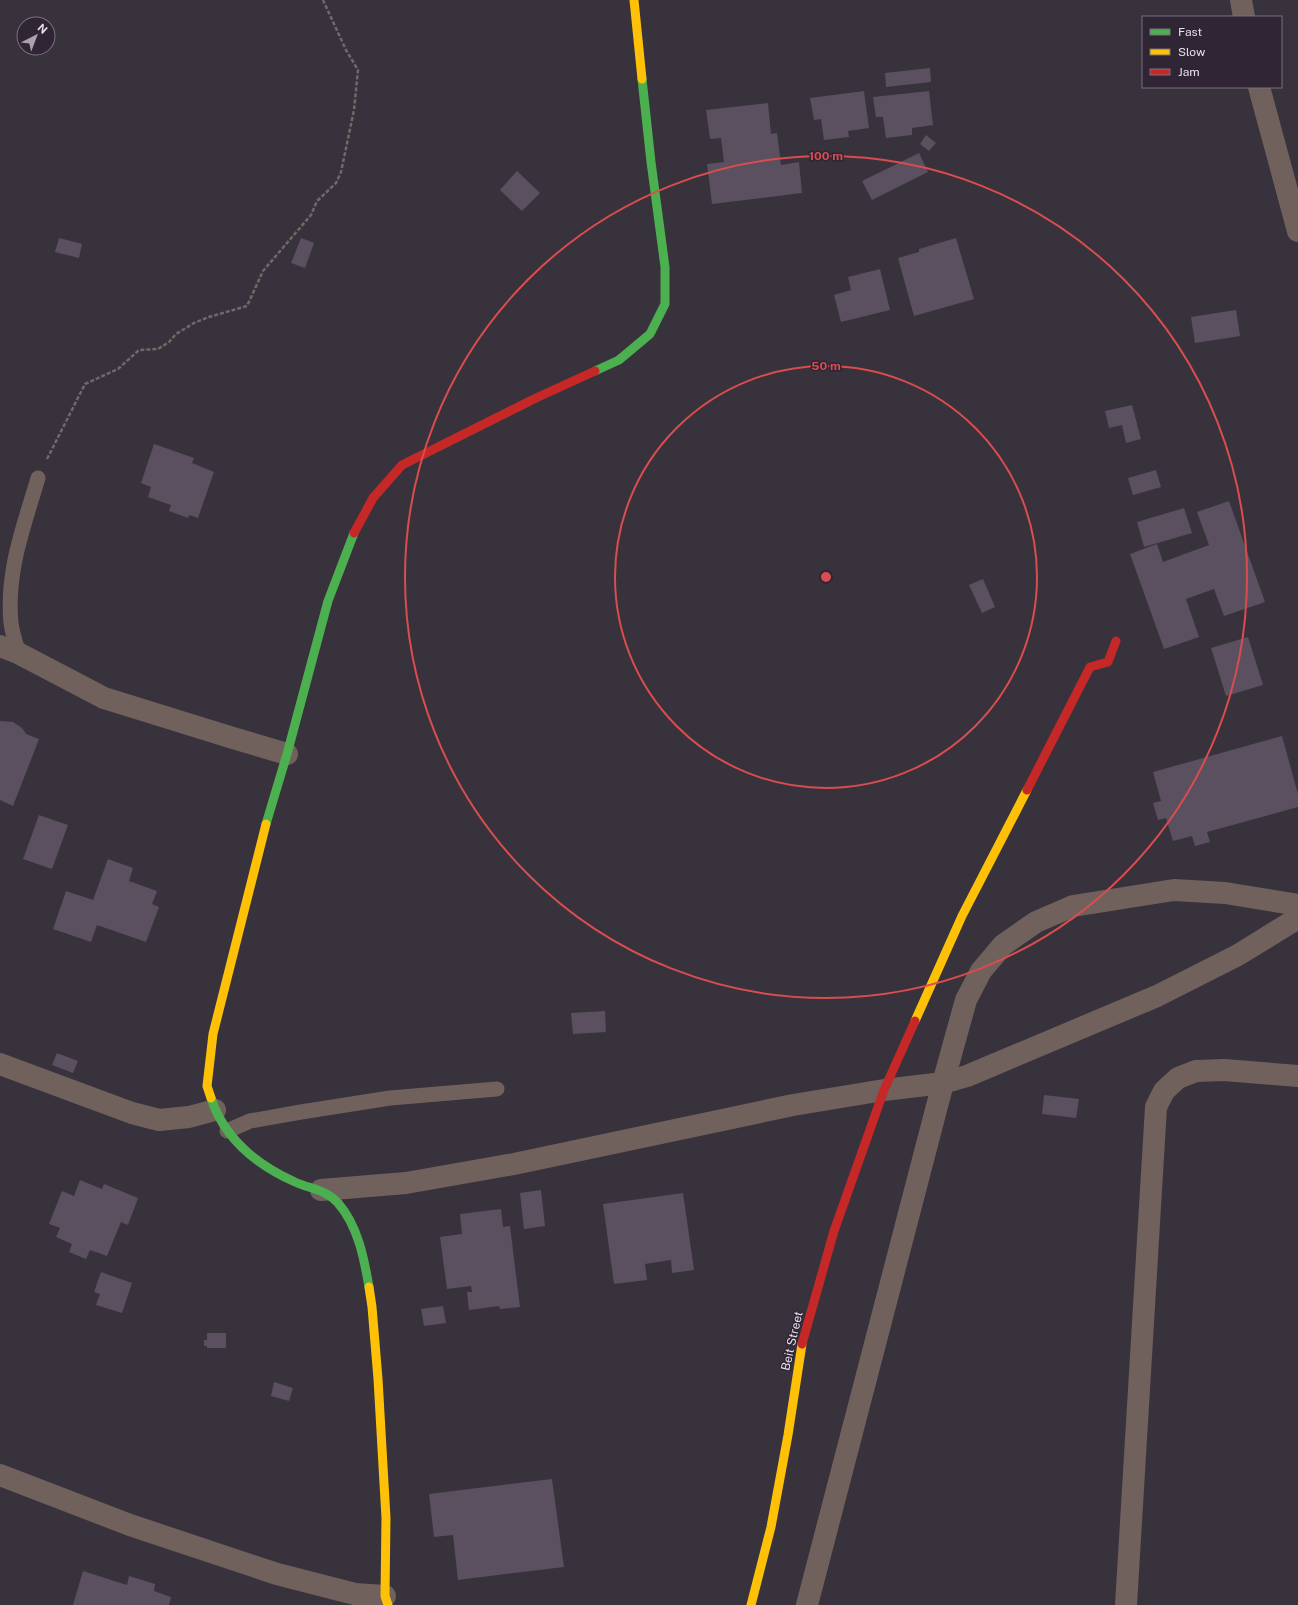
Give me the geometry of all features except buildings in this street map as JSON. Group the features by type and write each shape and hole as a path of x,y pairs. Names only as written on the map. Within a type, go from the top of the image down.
{"street":[{"path":"0,1475 130,1525 277,1574 355,1594 387,1600 386,1518 378,1379 372,1307 366,1266 352,1223 337,1202 321,1190 295,1182 267,1166 244,1150 227,1131 215,1110 207,1086 213,1034 262,836 287,754 328,601 350,540 373,498 402,465 536,398 619,360 650,334 665,304 665,267 651,162 634,0"},
{"path":"1241,0 1244,16"},
{"path":"1259,88 1298,231"},
{"name":"Beit Street","path":"751,1605 771,1528 788,1435 802,1343 834,1231 884,1090 962,916 1090,668 1108,662 1116,641"},
{"path":"9,649 104,698 287,754"},
{"path":"807,1605 943,1083 966,1000 981,971 1003,945 1036,922 1073,906 1174,890 1225,893 1298,905"},
{"path":"321,1190 414,1182 514,1164 793,1104 884,1090 943,1083 974,1073 1157,996 1238,956 1298,918"},
{"path":"0,1064 132,1114 160,1120 189,1117 215,1110"},
{"path":"1126,1605 1156,1107 1164,1091 1178,1078 1196,1071 1224,1070 1298,1076"}],"lane":[{"path":"9,649 11,624 10,592 13,562 38,478"},
{"path":"227,1131 250,1120 316,1109 390,1098 496,1089"}],"path":[{"path":"38,478 85,384 118,369 139,350 158,349 169,342 176,334 194,323 248,306 263,271 311,215 318,201 336,183 341,172 354,110 358,70 346,50 323,0"}],"traffic: fast":[{"path":"595,371 619,360 650,334 665,304 665,267 642,79"},
{"path":"266,824 287,754 328,601 354,533"},
{"path":"211,1098 224,1126 244,1149 281,1175 328,1195 338,1203 351,1222 355,1232 365,1265 369,1287"}],"traffic: slow":[{"path":"634,0 642,79"},
{"path":"915,1021 962,916 1027,790"},
{"path":"211,1098 207,1086 213,1034 266,824"},
{"path":"369,1287 378,1379 386,1518 385,1596 388,1605"},
{"path":"751,1605 771,1527 788,1435 802,1344"}],"traffic: jam":[{"path":"354,533 373,498 402,465 536,398 595,371"},
{"path":"1027,790 1090,667 1108,662 1116,641"},
{"path":"802,1344 834,1231 884,1090 915,1021"}]}
